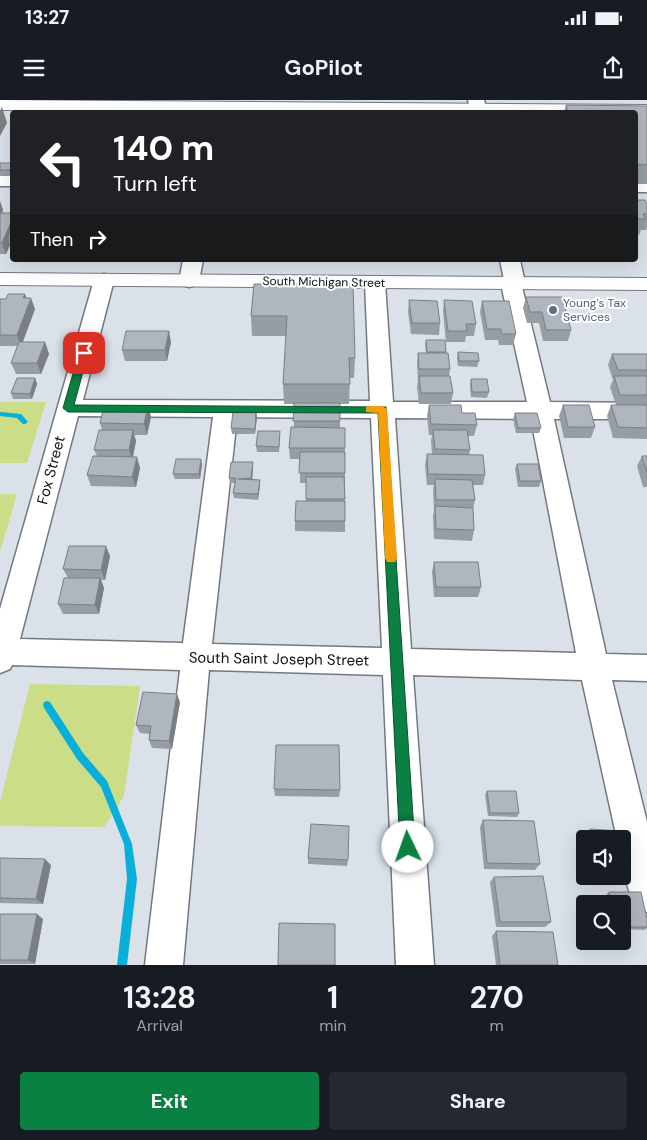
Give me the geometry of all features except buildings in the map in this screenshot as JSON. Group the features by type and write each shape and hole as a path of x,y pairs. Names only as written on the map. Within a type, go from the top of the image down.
{"main road":[{"path":"0,105 222,110 478,107 647,110"},
{"name":"South Michigan Street","path":"0,279 375,283 512,276 646,285"}],"street":[{"path":"189,281 193,262"},
{"path":"512,276 594,667 647,894"},
{"name":"Fox Street","path":"1,655 104,280"},
{"path":"375,283 415,965"},
{"path":"68,408 647,411"},
{"path":"164,965 196,657 226,410"},
{"name":"South Saint Joseph Street","path":"1,655 196,657 647,668"}],"green space":[{"path":"0,402 46,402 27,463 0,463"},
{"path":"0,494 17,494 0,552"},
{"path":"30,684 140,686 124,796 104,827 0,826 0,802"}],"waterway":[{"path":"0,414 19,416 25,422"},
{"path":"47,705 80,756 104,784 128,844 132,879 122,965"}],"slow traffic":[{"path":"370,409 382,409 391,558"}],"place":[{"name":"Young's Tax Services","path":"553,310"}],"route":[{"path":"84,353 68,408 382,409 408,847"}]}
